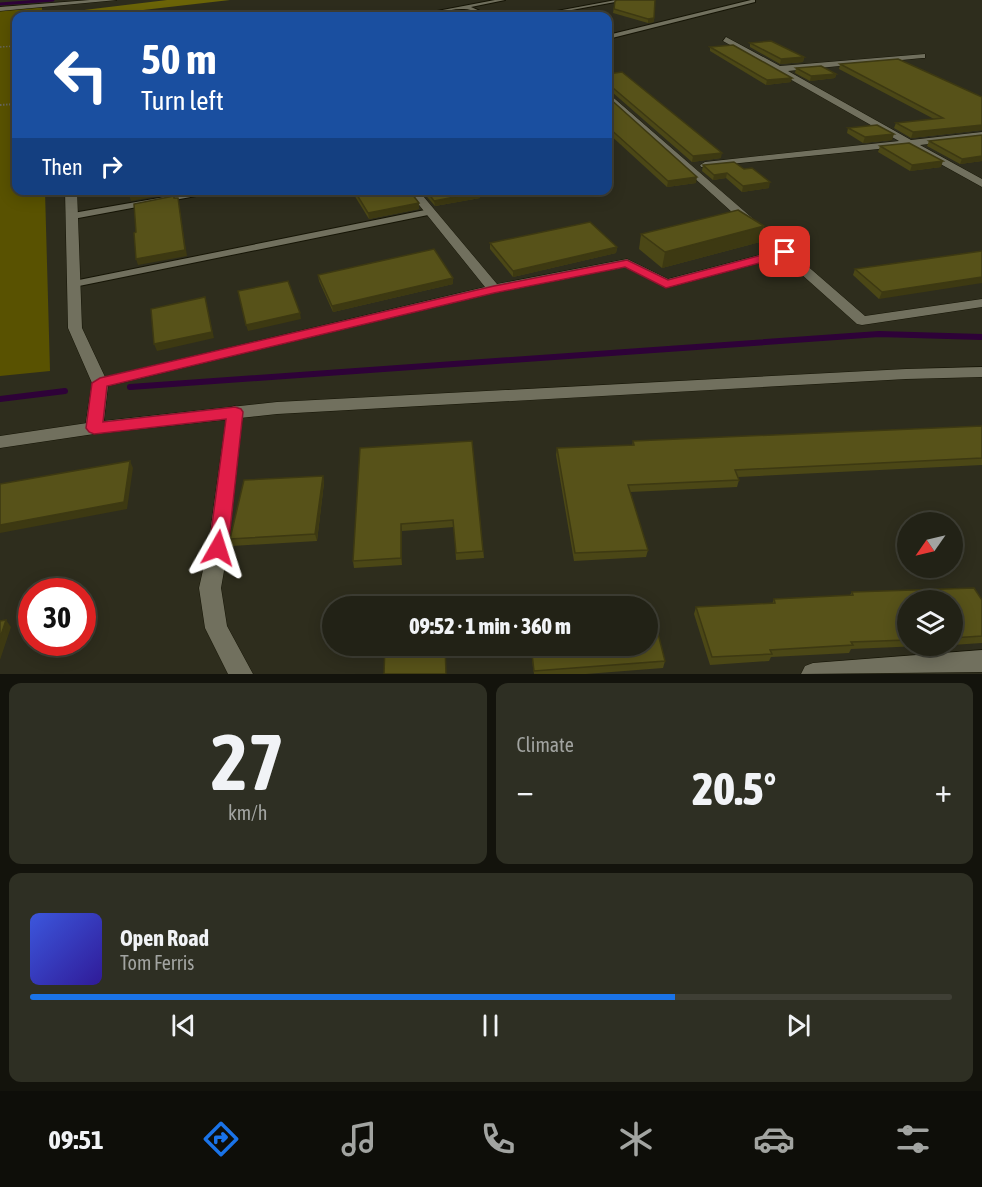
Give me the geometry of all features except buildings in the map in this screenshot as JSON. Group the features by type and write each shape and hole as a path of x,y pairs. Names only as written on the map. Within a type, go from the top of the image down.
{"street":[{"path":"0,9 114,0"},
{"path":"51,6 52,12"},
{"path":"726,39 982,184"},
{"path":"778,69 922,56"},
{"path":"612,99 862,321 982,303"},
{"path":"690,167 982,135"},
{"path":"71,195 75,328 100,383 94,428"},
{"path":"416,195 494,290"},
{"path":"100,383 494,290 627,263 666,284 785,252"},
{"path":"0,442 94,428 289,407 823,378 982,372"},
{"path":"235,412 218,548 210,588 216,628 241,674"},
{"path":"813,674 982,661"}],"lane":[{"path":"437,12 503,0"},
{"path":"570,0 590,6"},
{"path":"556,12 624,0"},
{"path":"612,36 753,2 753,0"},
{"path":"465,7 478,12"},
{"path":"73,216 195,195"},
{"path":"74,284 430,212"}],"shaded area":[{"path":"167,0 230,0 126,12 85,12 84,10"},
{"path":"42,7 42,12 12,12 12,195 45,195 50,371 0,376 0,10"}],"waterway":[{"path":"0,4 53,0"},
{"path":"130,387 879,334 982,337"},
{"path":"0,399 65,391"}],"route":[{"path":"218,548 235,412 94,428 100,383 494,290 627,263 666,284 785,252"}]}
